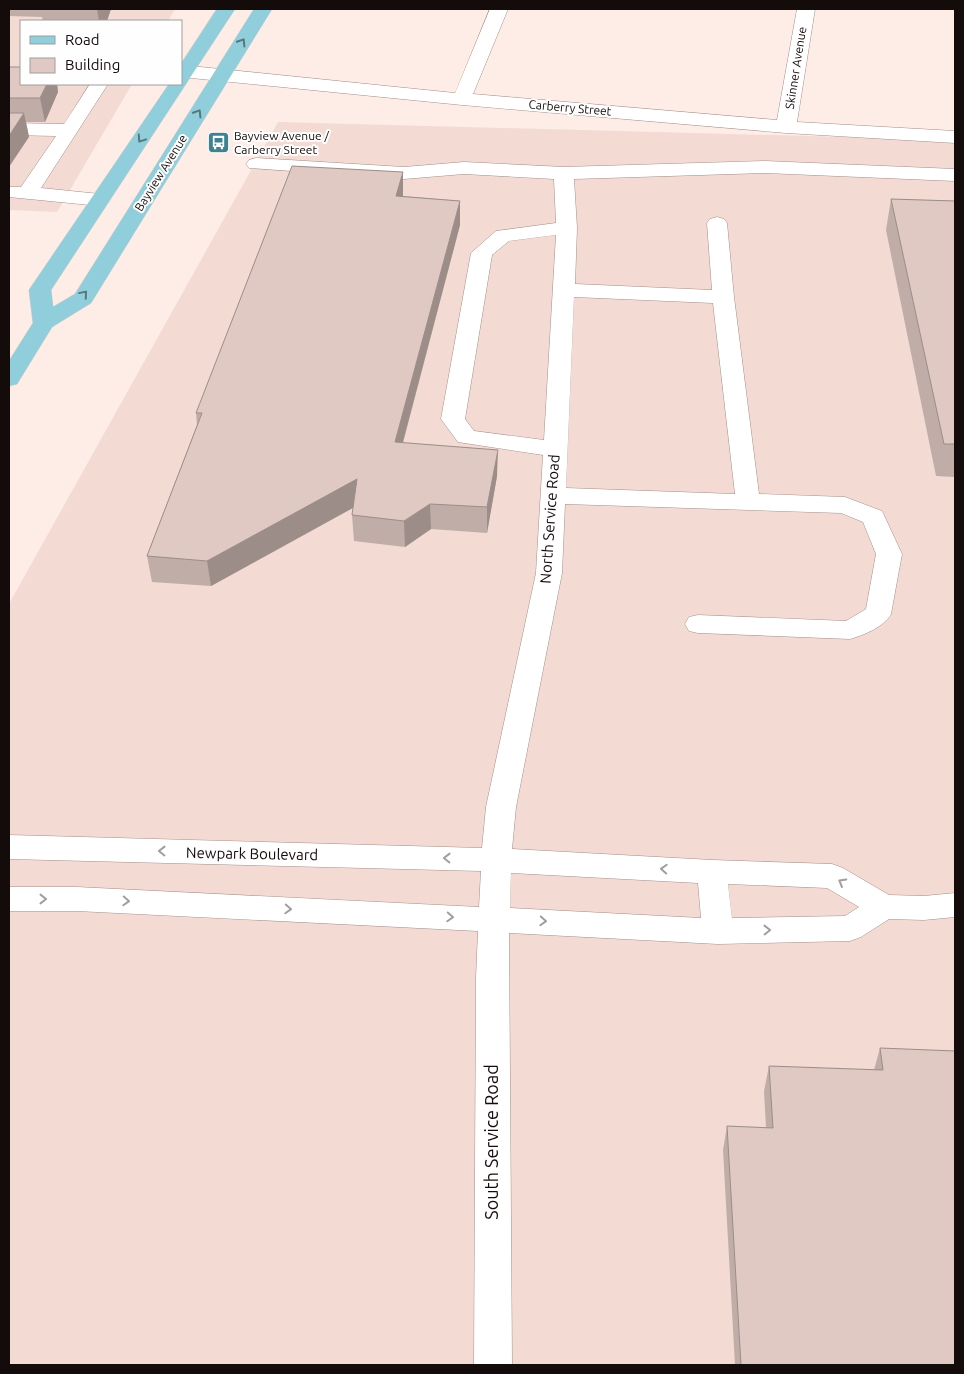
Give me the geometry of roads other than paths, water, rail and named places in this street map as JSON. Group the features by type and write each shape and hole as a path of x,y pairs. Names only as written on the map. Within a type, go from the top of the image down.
{"main road":[{"path":"182,76 226,9"},
{"name":"Bayview Avenue","path":"9,379 44,323 83,298 263,9"},
{"path":"44,323 40,290 176,85"}],"street":[{"path":"462,99 499,9"},
{"name":"Skinner Avenue","path":"786,127 806,9"},
{"name":"Carberry Street","path":"182,76 222,75 462,99 786,127 955,137"},
{"path":"18,192 70,130 98,85"},
{"path":"9,128 70,130"},
{"path":"256,164 404,173 464,168 564,173 765,168 955,175"},
{"name":"North Service Road","path":"496,860 502,807 549,573 567,228 564,173"},
{"path":"18,192 100,200"},
{"path":"717,223 723,297 748,502"},
{"path":"555,449 466,437 453,419 482,253 503,235 567,228"},
{"path":"564,290 723,297"},
{"path":"553,496 845,505 873,517 889,554 878,614 850,630 698,624"},
{"name":"Newpark Boulevard","path":"9,848 496,860 712,872 832,876 884,906 924,908 955,905"},
{"path":"495,919 496,860"},
{"path":"712,872 718,931"},
{"path":"9,899 86,900 718,931 850,928 884,906"},
{"name":"South Service Road","path":"493,1365 492,978 495,919"}],"place":[{"name":"Bayview Avenue / Carberry Street","path":"218,143"}]}
